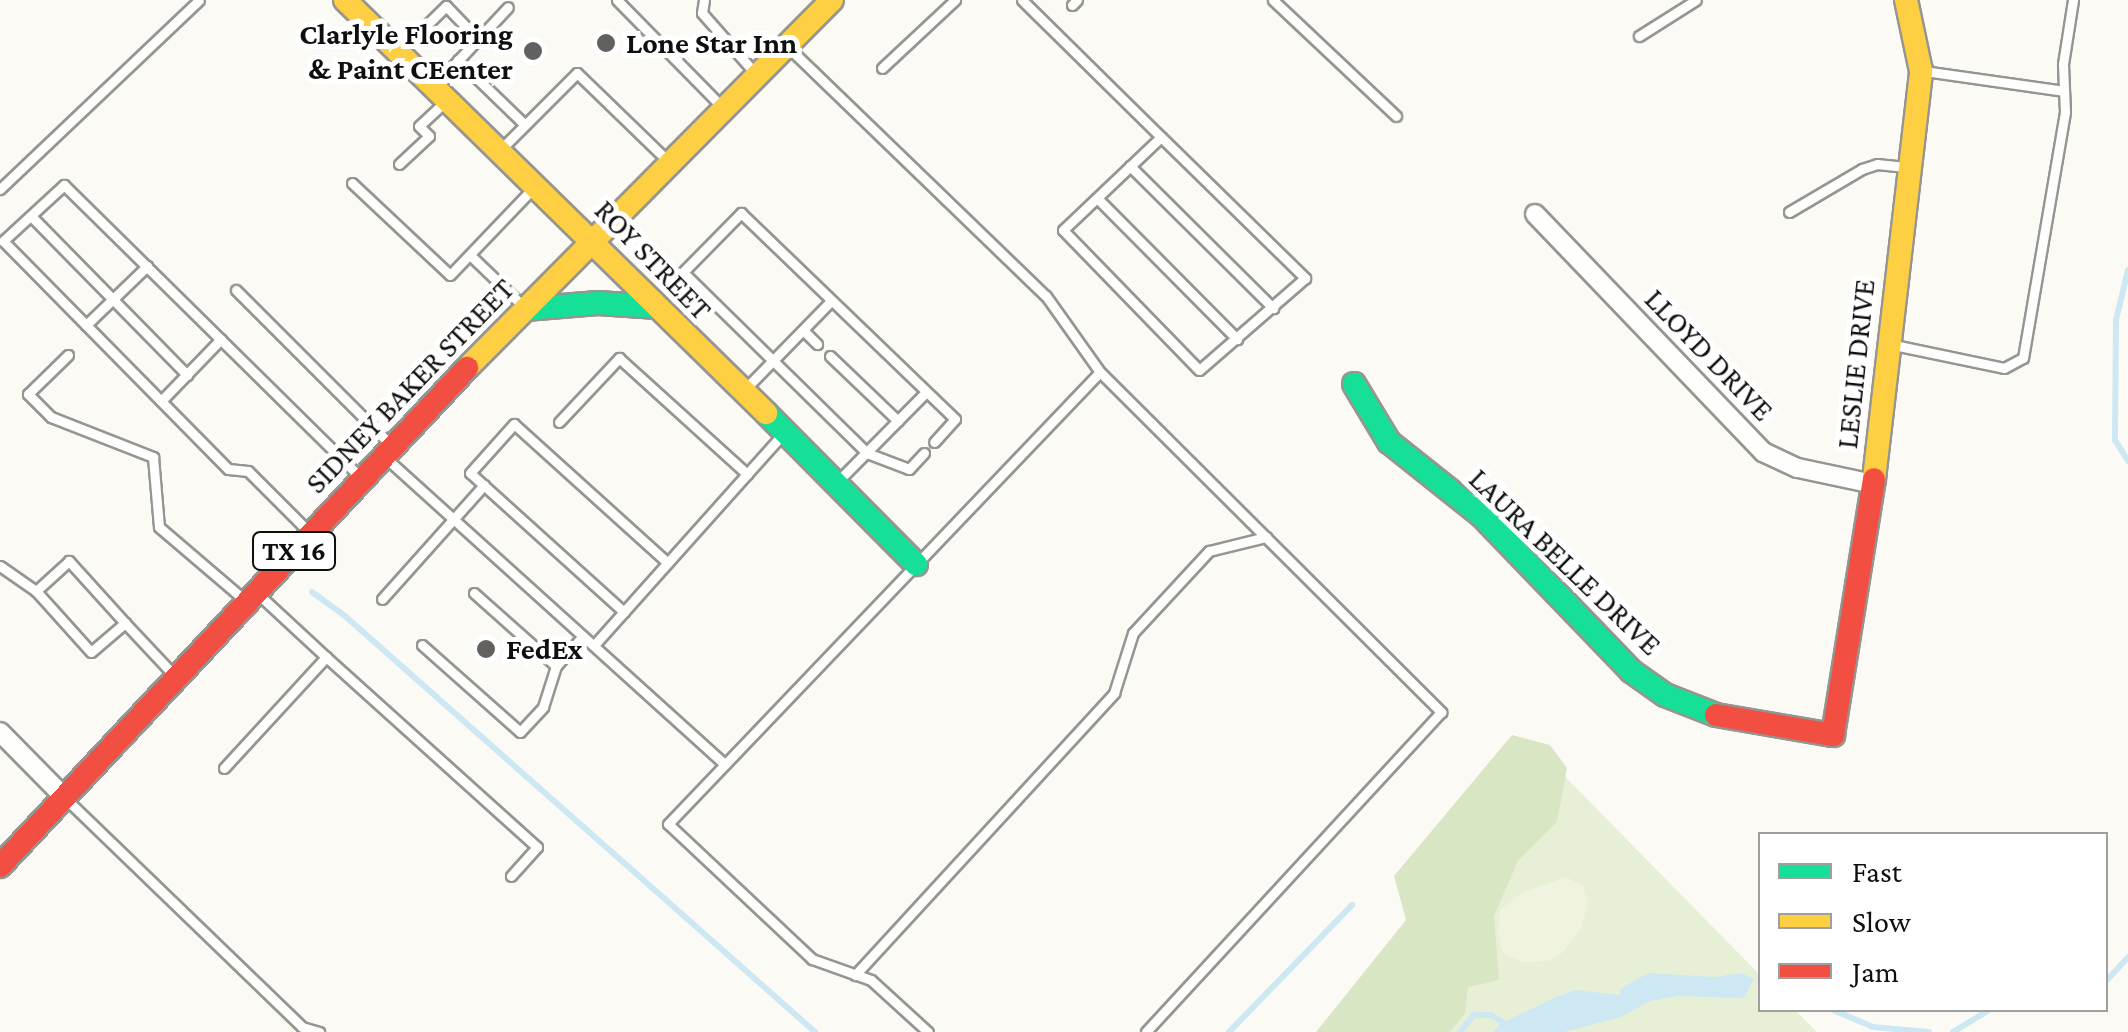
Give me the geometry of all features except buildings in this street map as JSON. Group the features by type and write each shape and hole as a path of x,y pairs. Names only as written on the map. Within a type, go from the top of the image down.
{"street":[{"name":"ROY STREET","path":"345,0 592,239 741,393 916,564"},
{"name":"SIDNEY BAKER STREET","path":"0,866 387,450 832,0"},
{"name":"LESLIE DRIVE","path":"1833,735 1873,484 1886,344 1921,71 1906,0"},
{"name":"LLOYD DRIVE","path":"1536,214 1764,452 1798,468 1873,484"},
{"path":"526,309 598,303 657,306"},
{"name":"LAURA BELLE DRIVE","path":"1354,384 1389,442 1482,516 1631,671 1704,713 1833,735"},
{"path":"0,732 64,797"}],"lane":[{"path":"0,188 198,0"},
{"path":"617,0 726,110"},
{"path":"704,0 702,13 758,76"},
{"path":"882,68 956,0"},
{"path":"1022,0 1162,137 1304,278 1199,370 1063,230 1162,137"},
{"path":"1274,0 1396,116"},
{"path":"1639,36 1696,0"},
{"path":"1886,344 2004,368 2023,358 2059,148 2062,64 2073,0"},
{"path":"399,52 446,6 478,39"},
{"path":"400,164 429,136 420,126 458,60 508,8"},
{"path":"786,45 1046,296 1100,372 1442,712 1146,1032"},
{"path":"458,60 525,125"},
{"path":"1921,71 2064,91"},
{"path":"500,150 577,72 672,166"},
{"path":"1788,212 1862,169 1877,164 1910,167"},
{"path":"1130,166 1273,308"},
{"path":"352,182 450,275 536,185"},
{"path":"310,534 248,471 228,469 3,241 64,185 361,478"},
{"path":"1096,198 1237,339"},
{"path":"924,453 910,469 866,452 683,272 742,214 956,419 934,442"},
{"path":"31,216 186,375"},
{"path":"470,254 526,309"},
{"path":"86,325 147,266"},
{"path":"236,290 454,518 726,764"},
{"path":"741,393 831,301"},
{"path":"803,330 818,344"},
{"path":"161,401 221,339"},
{"path":"68,355 28,394 50,417 153,457 159,528 326,656 537,848 511,876"},
{"path":"830,356 898,421"},
{"path":"560,422 619,358 746,474"},
{"path":"928,1032 871,980 812,959 668,824 1100,372"},
{"path":"834,485 926,393"},
{"path":"624,612 470,473 514,424 668,563"},
{"path":"594,644 783,434"},
{"path":"382,598 484,485"},
{"path":"855,974 1114,693 1133,632 1210,550 1266,537"},
{"path":"36,592 70,561 175,676"},
{"path":"0,566 36,592 91,652 125,622"},
{"path":"474,593 556,666"},
{"path":"422,644 520,732 543,707 556,666 583,636"},
{"path":"224,768 326,656"},
{"path":"64,797 302,1028 319,1032"}],"green space":[{"path":"1512,735 1550,745 1567,768 1557,822 1518,861 1494,916 1499,980 1468,987 1465,1013 1450,1032 1316,1032 1406,920 1394,876"},
{"path":"1535,746 1758,973 1758,1012 1797,1012 1817,1032 1361,1032"},
{"path":"1566,877 1583,886 1588,903 1581,928 1562,953 1548,961 1523,962 1503,953 1498,933 1500,910 1522,893"}],"water":[{"path":"1648,973 1715,977 1741,973 1754,979 1744,998 1678,996 1650,1001 1621,1017 1564,1032 1493,1032 1500,1024 1556,997 1576,990 1619,995 1622,988"}],"waterway":[{"path":"2128,270 2116,320 2115,440 2128,461"},
{"path":"312,592 345,616 815,1032"},
{"path":"1229,1032 1352,905"},
{"path":"2108,979 2128,957"},
{"path":"1838,1012 1873,1027 1929,1032"},
{"path":"1953,1032 1986,1012"},
{"path":"1460,1032 1474,1015 1491,1015 1507,1025"}],"traffic: fast":[{"path":"526,309 598,303 657,307"},
{"path":"1354,384 1389,442 1482,516 1631,671 1665,695 1716,715"},
{"path":"766,413 916,564"}],"traffic: slow":[{"path":"345,0 766,413"},
{"path":"467,368 832,0"},
{"path":"1874,479 1921,71 1906,0"}],"traffic: jam":[{"path":"0,866 467,368"},
{"path":"1716,715 1833,735 1874,479"}],"place":[{"name":"Lone Star Inn","path":"606,43"},
{"name":"Clarlyle Flooring & Paint CEenter","path":"533,51"},
{"name":"FedEx","path":"486,649"}]}
